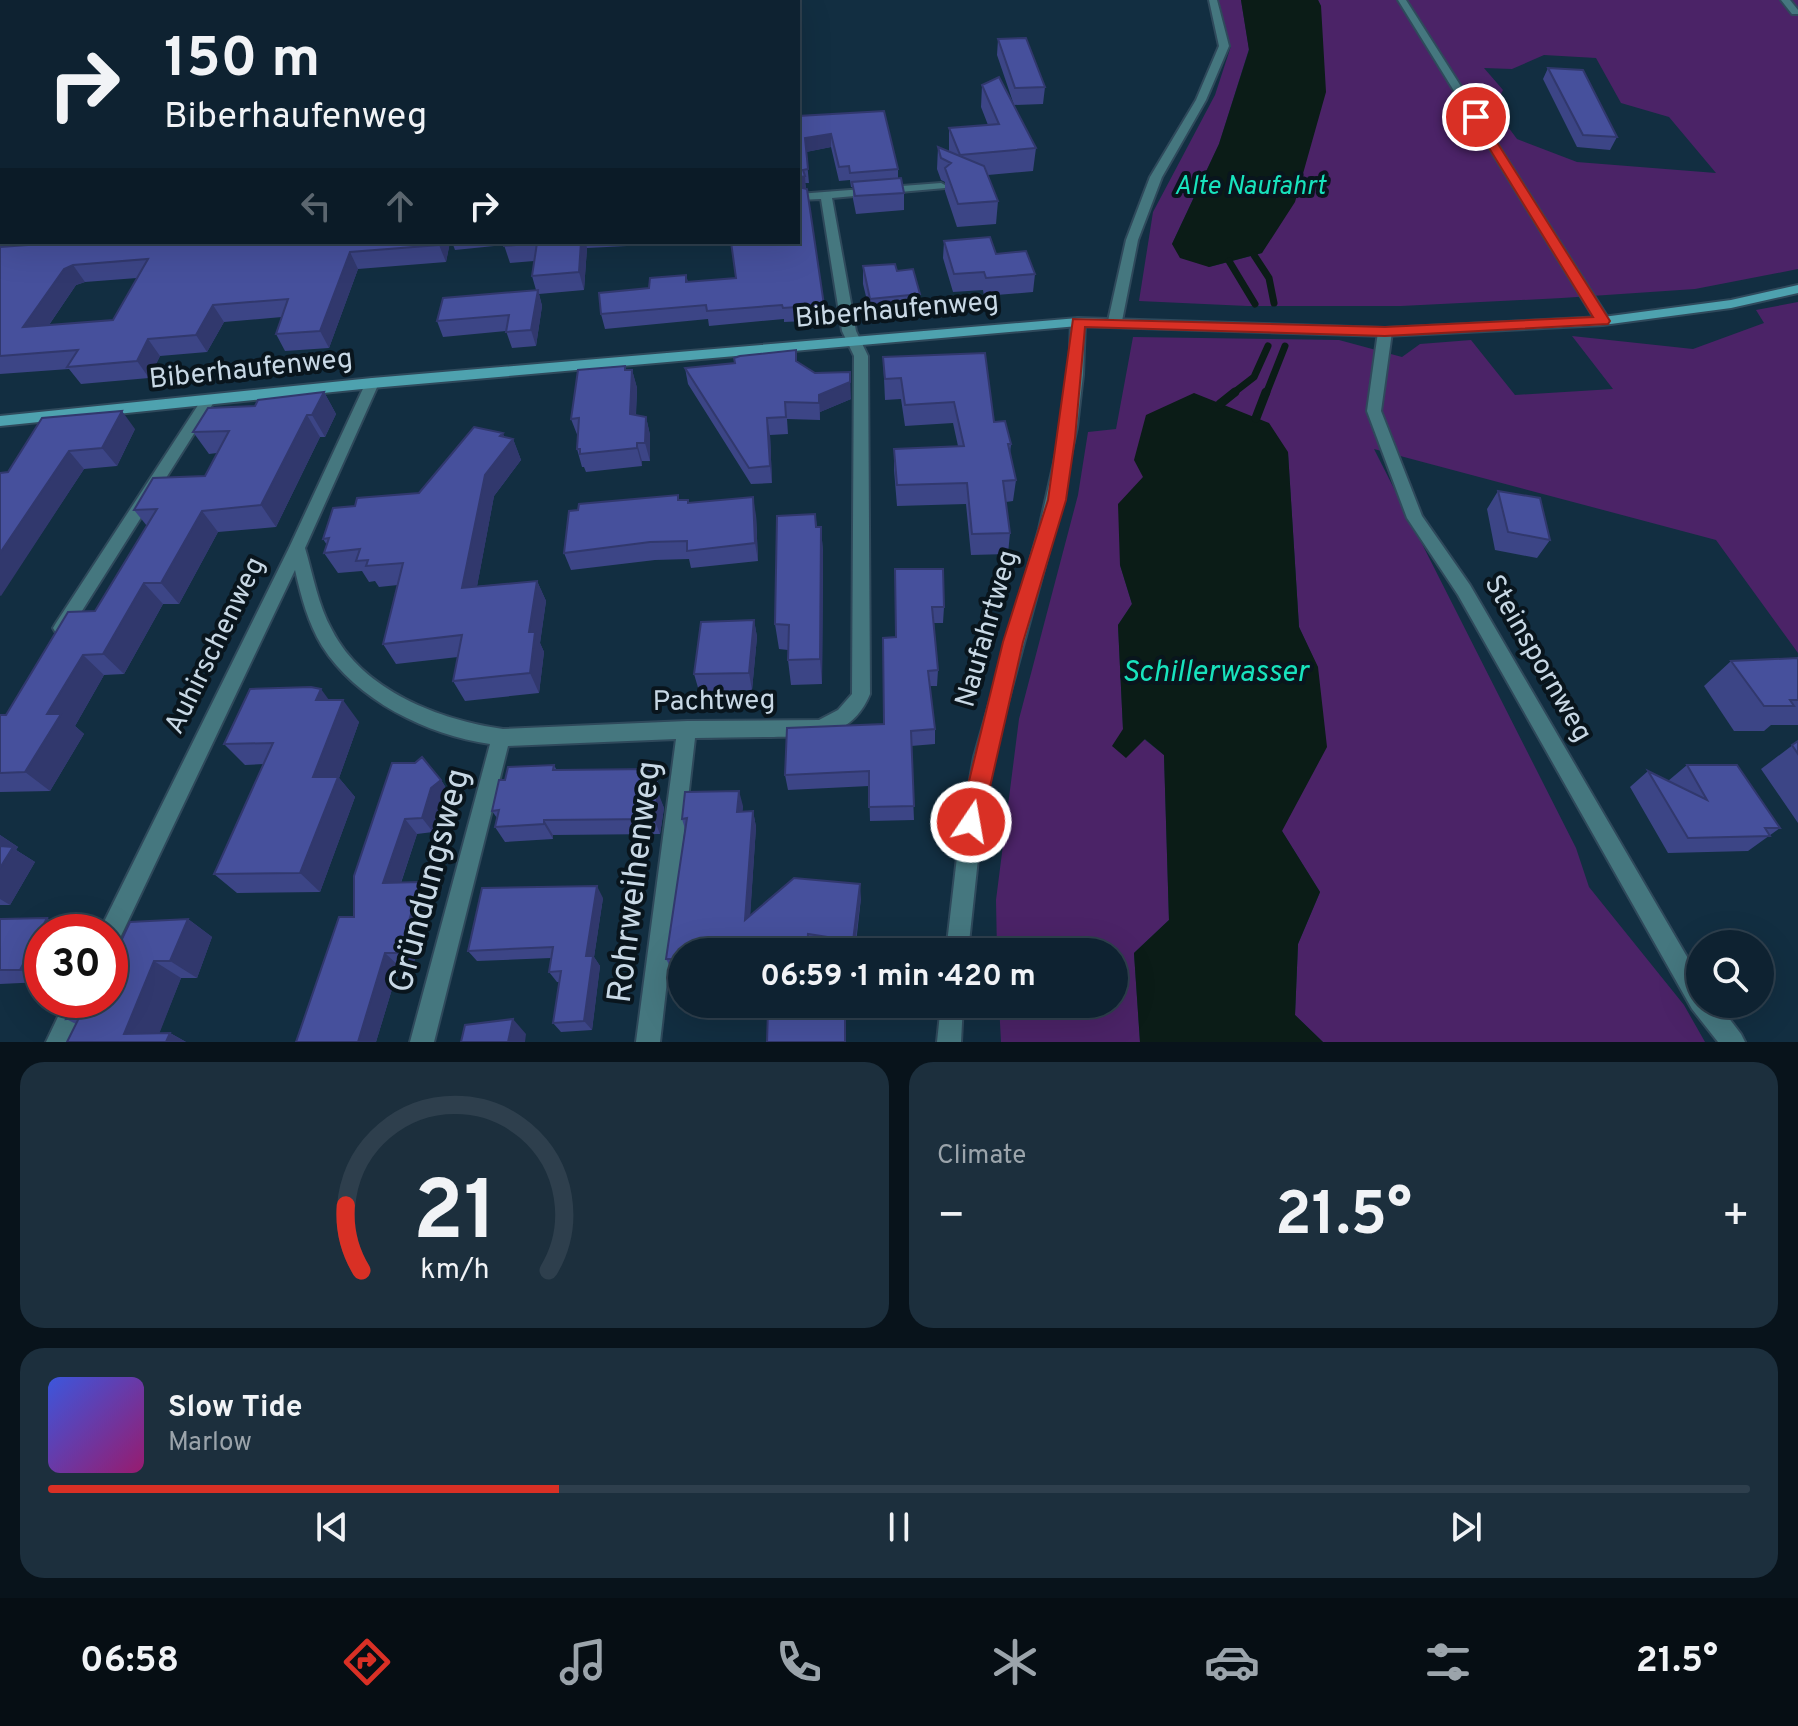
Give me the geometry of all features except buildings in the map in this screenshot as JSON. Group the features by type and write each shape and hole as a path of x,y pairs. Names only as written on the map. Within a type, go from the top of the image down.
{"main road":[{"name":"Biberhaufenweg","path":"0,421 372,383 1078,322 1385,332 1603,321 1731,304 1798,289"}],"street":[{"path":"1115,321 1132,240 1156,177 1201,100 1224,46 1218,35 1213,0"},
{"path":"1402,0 1603,321"},
{"path":"1785,0 1795,12"},
{"path":"800,197 941,186"},
{"path":"826,195 849,331 855,342"},
{"name":"Naufahrtweg","path":"959,938 971,822 990,732 1057,500 1067,438 1078,322"},
{"name":"Steinspornweg","path":"1385,332 1374,411 1415,518 1464,590 1686,976"},
{"name":"Pachtweg","path":"297,548 328,641 351,670 381,695 405,708 501,737 687,729 819,728 833,724 858,702 863,499 862,362 855,342"},
{"name":"Auhirschenweg","path":"120,914 297,548 372,383"},
{"path":"50,646 207,402"},
{"name":"Rohrweihenweg","path":"648,1042 687,729"},
{"name":"Gründungsweg","path":"422,1042 501,737"},
{"path":"58,1042 69,1018"},
{"path":"949,1042 951,1018"},
{"name":"Steinspornweg","path":"1714,1018 1733,1042"}],"shaded area":[{"path":"1216,0 1241,0 1249,49 1219,144 1172,244 1209,267 1262,253 1321,6 1318,0 1798,0 1798,269 1695,289 1401,306 1247,306 1139,301 1153,212 1215,95 1231,46 1224,37","holes":["1544,55 1596,58 1621,103 1669,117 1716,173 1577,162 1517,139 1494,108 1503,90 1484,68 1512,69"]},
{"path":"1798,302 1798,653 1716,540 1374,449 1576,848 1589,887 1684,1005 1686,1018 1691,1018 1705,1042 1323,1042 1295,1015 1298,944 1320,892 1282,831 1318,668 1299,627 1288,453 1143,477 1120,565 1132,604 1118,625 1123,729 1144,739 1164,755 1169,920 1134,953 1140,1042 1001,1042 1000,1018 1128,1018 1128,938 997,938 996,900 1019,719 1078,495 1088,432 1116,429 1133,337 1339,340 1402,357 1420,344 1471,340 1515,395 1613,389 1572,336 1693,349 1764,323 1756,310"}],"water":[{"name":"Alte Naufahrt","path":"1241,0 1318,0 1321,6 1326,92 1295,202 1262,253 1209,267 1180,258 1172,244 1219,144 1249,50"},
{"name":"Schillerwasser","path":"1194,393 1269,423 1288,452 1299,627 1318,667 1327,747 1282,831 1320,892 1298,944 1295,1015 1323,1042 1140,1042 1134,953 1169,920 1164,755 1145,739 1126,758 1112,746 1123,729 1118,625 1132,604 1120,565 1118,504 1143,477 1134,460 1146,415"}],"waterway":[{"path":"1254,255 1269,278 1274,303"},
{"path":"1229,261 1255,304"},
{"path":"1232,394 1254,377 1268,346"},
{"path":"1266,394 1285,346"},
{"path":"1220,404 1235,392"},
{"path":"1256,418 1266,392"}],"route":[{"path":"971,822 1013,642 1057,500 1067,438 1078,322 1385,332 1603,321 1476,117"}]}
